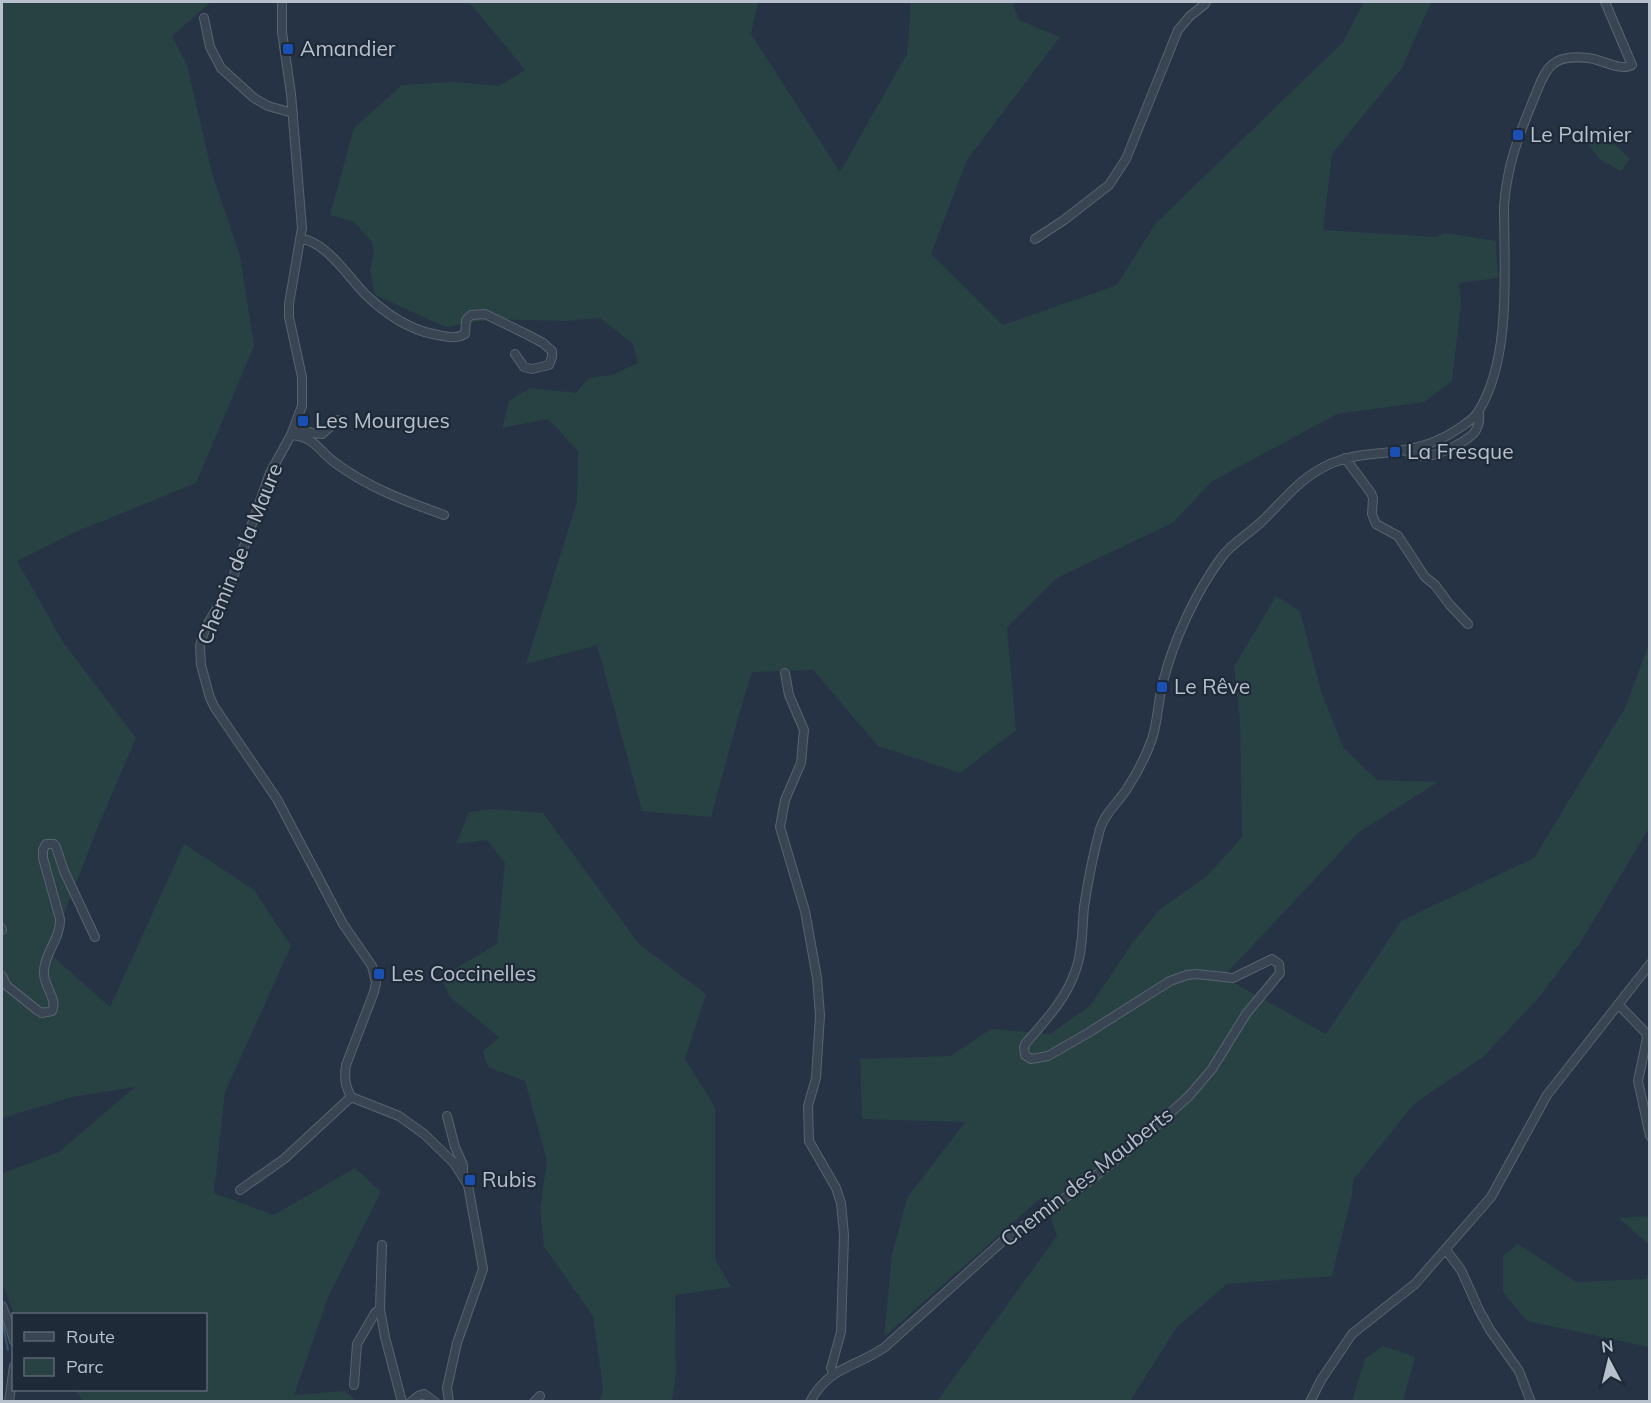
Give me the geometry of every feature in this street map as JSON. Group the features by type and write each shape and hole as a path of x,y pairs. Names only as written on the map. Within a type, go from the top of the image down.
{"street":[{"name":"Chemin de la Maure","path":"282,2 282,32 293,113 301,239 289,304 303,391 302,406 293,431 270,473 230,586 207,625 200,652 204,678 215,708 277,799 343,924 375,974 374,992 346,1065 346,1086 351,1097"},
{"path":"1035,239 1109,185 1126,159 1178,30 1182,23 1206,2"},
{"name":"Chemin des Mauberts","path":"833,1373 874,1355 885,1347 1005,1239 1085,1184 1160,1124 1201,1084 1246,1014 1280,973 1279,964 1272,959 1233,978 1196,974 1179,978 1048,1056 1031,1059 1025,1055 1026,1043 1055,1008 1077,969 1090,875 1101,827 1108,812 1127,789 1152,739 1162,687 1171,656 1205,583 1223,556 1261,522 1291,490 1330,464 1363,454 1420,446 1453,433 1479,411 1488,391 1501,343 1504,197 1514,146 1537,92 1552,65 1566,58 1588,58 1627,68 1632,65 1605,2"},
{"path":"204,18 210,47 221,68 254,98 268,106 293,113"},
{"path":"301,239 311,240 323,248 368,296 405,324 421,331 457,338 465,334 466,320 471,315 485,314 543,343 552,351 549,365 532,369 524,367 515,354"},
{"path":"293,431 322,434 338,420"},
{"path":"293,431 312,440 332,460 358,478 391,495 444,515"},
{"path":"1345,458 1371,493 1372,514 1376,524 1398,536 1425,577 1436,585 1450,605 1468,624"},
{"path":"785,673 789,695 804,730 801,763 785,800 780,827 805,911 817,978 820,1015 816,1078 808,1106 809,1141 842,1203 844,1235 841,1332 831,1368 833,1373 810,1401"},
{"path":"2,976 7,986 37,1011 42,1013 52,1011 54,1002 44,972 45,963 61,928 43,858 46,844 50,843 56,847 64,871 95,937"},
{"path":"1310,1401 1321,1380 1352,1334 1415,1284 1491,1197 1548,1095 1650,964"},
{"path":"1618,1004 1646,1033 1647,1038 1638,1081 1650,1136"},
{"path":"240,1190 284,1159 351,1097 399,1116 424,1134 454,1163 468,1185 483,1269 457,1343 447,1388 449,1401"},
{"path":"447,1116 455,1148 463,1165 463,1175"},
{"path":"382,1245 380,1309 402,1401"},
{"path":"1446,1250 1461,1270 1490,1330 1519,1371 1531,1401"},
{"path":"2,1306 12,1334"},
{"path":"354,1385 357,1344 375,1313 380,1309"},
{"path":"9,1401 12,1380"},
{"path":"411,1401 424,1394 435,1401"}],"green space":[{"path":"2,2 211,2 172,36 187,65 212,173 240,256 254,346 196,483 73,533 17,561 63,642 136,738 99,824 49,953 110,1007 184,844 254,890 291,946 225,1092 214,1193 274,1215 355,1168 381,1192 329,1295 294,1395 345,1391 356,1401 83,1401 76,1391 207,1391 207,1313 14,1313 2,1283 3,1173 59,1152 135,1087 72,1097 2,1118"},
{"path":"469,2 758,2 751,34 840,172 907,54 911,2 1012,2 1019,20 1060,37 967,160 931,254 1003,325 1117,285 1155,224 1343,42 1364,2 1431,2 1402,68 1332,154 1323,230 1436,237 1445,233 1496,241 1498,278 1459,283 1461,302 1452,381 1424,402 1337,414 1211,482 1174,522 1057,578 1007,627 1016,730 960,773 878,746 813,670 752,672 711,817 642,811 597,645 526,664 577,502 578,451 548,419 502,428 509,401 530,388 576,393 589,378 612,375 638,363 633,344 600,318 565,321 492,319 446,327 375,295 370,271 374,251 372,242 354,222 330,215 354,128 402,85 453,82 499,86 525,70"},
{"path":"1601,131 1630,159 1621,171 1599,159 1588,143"},
{"path":"1276,596 1300,611 1321,691 1343,747 1377,780 1438,782 1359,832 1223,977 1326,1034 1401,921 1534,858 1625,708 1649,644 1649,828 1580,943 1540,996 1483,1057 1414,1104 1353,1180 1352,1195 1332,1276 1227,1284 1177,1327 1130,1401 937,1401 1057,1236 1043,1196 884,1337 892,1255 907,1198 965,1122 862,1119 860,1059 950,1056 991,1029 1050,1034 1090,1006 1133,942 1159,910 1208,875 1242,837 1240,721 1234,667"},
{"path":"493,809 543,813 639,944 706,994 685,1059 715,1107 715,1259 731,1287 675,1295 676,1373 672,1401 600,1401 603,1387 593,1316 544,1247 540,1209 547,1161 525,1081 488,1067 483,1052 499,1037 450,997 443,981 460,966 497,944 505,863 487,840 456,844 469,812"},
{"path":"1649,1216 1649,1245 1619,1218"},
{"path":"1518,1244 1576,1282 1646,1279 1649,1270 1649,1347 1527,1321 1503,1292 1503,1256"},
{"path":"1383,1346 1415,1357 1403,1401 1352,1401 1365,1359"}],"waterway":[{"path":"2,1320 8,1350"}],"place":[{"name":"Amandier","path":"288,49"},
{"name":"Le Palmier","path":"1518,135"},
{"name":"Les Mourgues","path":"303,421"},
{"name":"La Fresque","path":"1395,452"},
{"name":"Le Rêve","path":"1162,687"},
{"name":"Les Coccinelles","path":"379,974"},
{"name":"Rubis","path":"470,1180"}]}
